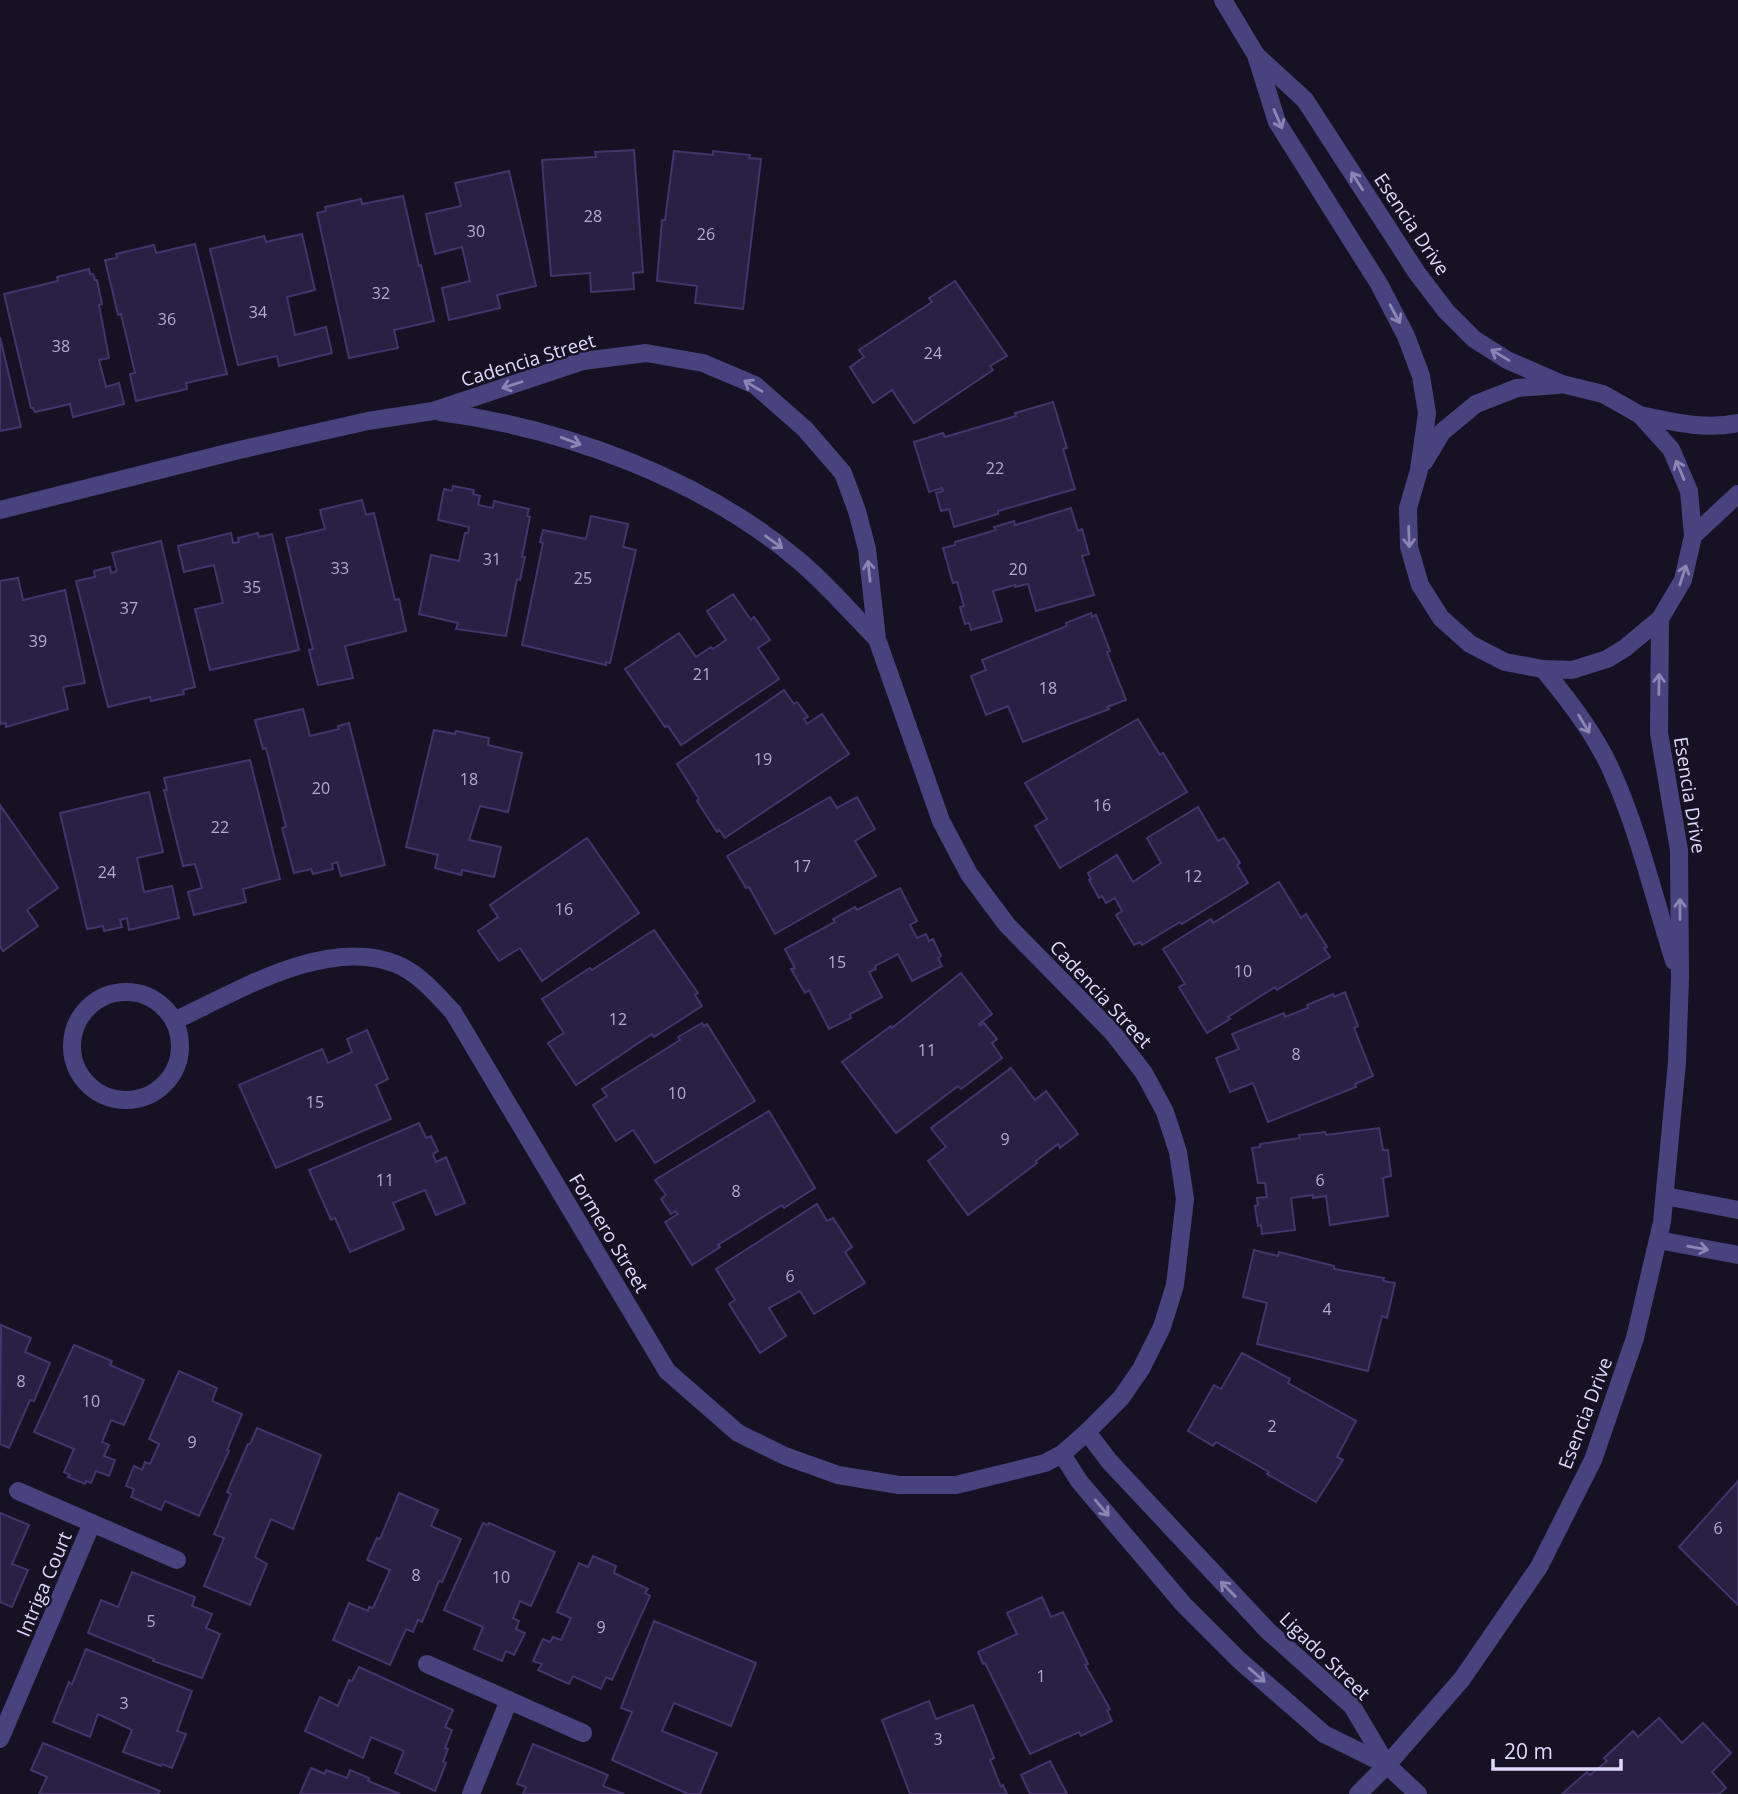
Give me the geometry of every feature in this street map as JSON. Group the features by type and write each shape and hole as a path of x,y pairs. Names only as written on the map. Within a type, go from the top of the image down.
{"street":[{"name":"Esencia Drive","path":"1223,0 1255,55 1278,122 1379,284 1406,336 1421,376 1427,413 1419,470 1408,508 1409,547 1420,584 1441,618 1469,644 1505,662 1544,669 1572,670 1607,659 1660,619 1683,580 1693,536 1689,491 1671,449 1640,415 1603,394 1562,384 1507,360 1474,339 1446,311 1417,273 1305,100 1255,55"},
{"name":"Cadencia Street","path":"0,510 239,450 368,421 433,411 583,361 646,353 702,363 755,386 805,429 843,473 857,511 867,549 877,639 941,821 969,874 1007,925 1113,1033 1144,1073 1165,1112 1178,1152 1185,1199 1181,1243 1175,1285 1162,1327 1141,1369 1121,1398 1062,1454"},
{"name":"Esencia Drive","path":"1419,470 1442,432 1476,404 1517,388 1562,384"},
{"name":"Cadencia Street","path":"433,411 486,418 555,435 681,484 731,510 799,560 877,639"},
{"path":"1640,415 1680,424 1717,427 1738,423"},
{"path":"1693,536 1738,494"},
{"name":"Esencia Drive","path":"1358,1794 1462,1679 1539,1567 1593,1460 1635,1338 1658,1240 1665,1196 1677,1062 1680,978 1679,850 1659,733 1660,619"},
{"name":"Esencia Drive","path":"1544,669 1570,701 1611,770 1635,834 1680,978"},
{"name":"Formero Street","path":"174,1021 298,964 335,958 368,957 396,964 425,982 453,1012 667,1371 738,1433 785,1456 838,1475 899,1485 956,1485 1045,1463 1062,1454"},
{"path":"120,992 145,996 157,1002 174,1021 180,1043 176,1065 164,1084 145,1096 135,1099 112,1098 92,1088 77,1069 72,1044 74,1031 86,1009 107,995 120,992"},
{"path":"1665,1196 1738,1210"},
{"path":"1658,1240 1738,1255"},
{"name":"Ligado Street","path":"1087,1432 1109,1461 1268,1631 1352,1706 1387,1765"},
{"path":"1062,1454 1079,1481 1184,1605 1239,1660 1324,1734 1387,1765 1418,1794"},
{"name":"Intriga Court","path":"18,1491 177,1560"},
{"name":"Intriga Court","path":"0,1739 93,1524"},
{"path":"427,1664 583,1733"},
{"path":"471,1794 509,1700"}],"building":[{"path":"634,150 643,272 633,273 634,289 591,292 590,273 551,276 542,160 596,157 595,152"},
{"path":"674,151 713,155 713,151 750,155 749,158 761,159 743,309 695,303 697,286 657,281 662,220 665,220"},
{"path":"509,171 536,286 497,295 500,308 449,320 442,288 470,281 462,247 435,254 426,214 461,206 455,183"},
{"path":"403,196 434,321 394,330 398,348 349,358 317,213 326,211 325,207 361,199 362,204"},
{"path":"302,234 315,290 287,297 295,335 326,327 332,353 279,366 277,356 238,365 210,249 264,236 266,242"},
{"path":"195,244 227,374 186,383 187,389 136,401 130,374 135,373 105,260 117,258 116,254 154,245 156,253"},
{"path":"89,269 90,274 97,280 102,304 99,305 109,358 99,360 106,387 119,383 124,404 73,417 70,404 35,412 31,408 4,294 58,281 57,277"},
{"path":"955,281 1007,356 990,366 993,370 914,423 892,390 873,403 850,367 864,357 859,350 932,302 929,298"},
{"path":"0,337 21,427 0,431"},
{"path":"1053,402 1067,448 1063,449 1075,489 954,527 949,509 941,511 936,493 943,491 942,488 929,492 914,442 943,433 945,437"},
{"path":"453,486 474,490 473,494 480,496 478,505 493,508 494,501 529,509 527,516 530,517 522,557 525,557 520,580 517,579 506,636 456,629 458,623 419,614 431,555 459,561 465,533 468,533 469,527 438,520 444,489 452,491"},
{"path":"362,500 366,515 374,513 395,600 399,599 406,631 345,646 353,678 318,685 309,650 313,649 286,538 325,529 320,510"},
{"path":"1071,508 1078,531 1082,529 1089,554 1082,556 1094,595 1036,611 1028,584 993,591 1002,621 971,630 969,623 965,624 960,607 964,606 957,582 953,583 943,548 996,530 994,527 1014,521 1015,525"},
{"path":"591,516 628,524 623,547 636,550 610,663 606,662 606,665 522,645 543,543 540,542 543,530 586,539"},
{"path":"231,533 233,543 239,542 238,538 258,533 259,537 272,534 299,650 210,670 195,609 223,603 214,565 184,572 178,546"},
{"path":"161,541 195,687 183,690 184,694 151,701 150,697 108,707 76,581 95,577 94,571 110,567 111,573 117,571 112,553"},
{"path":"18,578 23,600 65,590 85,683 63,687 68,709 6,727 6,723 1,724 0,719 0,581"},
{"path":"733,594 751,620 754,617 770,640 758,648 779,679 681,745 668,726 665,727 625,669 679,633 696,657 726,640 707,611"},
{"path":"1091,613 1092,617 1096,615 1126,700 1023,742 1008,706 986,715 971,676 986,670 982,660 1067,626 1066,623"},
{"path":"784,690 808,717 804,719 807,724 822,714 849,754 725,838 719,830 717,832 677,764"},
{"path":"303,709 310,736 339,729 338,726 349,723 385,865 341,876 337,862 332,864 333,869 313,874 311,869 294,873 282,828 286,827 266,748 263,749 255,720"},
{"path":"1138,719 1187,792 1060,868 1035,826 1047,819 1025,783"},
{"path":"434,730 455,734 456,731 489,738 488,745 522,753 508,812 480,806 469,840 501,847 494,877 462,870 461,875 435,868 438,855 406,847"},
{"path":"250,760 280,879 243,889 246,902 194,915 188,892 202,888 195,864 183,866 164,790 167,790 164,778"},
{"path":"149,792 163,852 137,858 144,892 172,886 179,918 129,930 127,918 120,920 122,927 104,931 103,926 87,929 60,813"},
{"path":"830,797 837,808 857,797 875,829 855,841 876,876 775,934 749,887 746,888 727,856"},
{"path":"0,805 58,888 27,910 38,926 3,951 0,946"},
{"path":"1198,807 1218,841 1224,838 1240,863 1237,865 1248,883 1182,924 1180,922 1142,945 1140,942 1134,945 1116,915 1122,911 1115,898 1106,903 1102,896 1099,898 1088,873 1117,855 1133,882 1161,863 1147,838"},
{"path":"587,838 639,913 542,981 520,948 499,961 478,931 498,917 490,905"},
{"path":"1279,882 1301,918 1306,914 1327,947 1324,948 1330,957 1277,990 1275,987 1207,1033 1179,987 1185,984 1163,949 1211,919 1213,923"},
{"path":"900,888 917,921 910,925 917,938 926,934 929,941 933,939 941,956 938,958 942,966 912,981 898,954 875,966 876,969 869,972 882,997 829,1029 809,990 805,993 791,969 795,968 785,949 835,922 833,919 855,907 857,910"},
{"path":"654,930 698,993 695,995 702,1006 654,1037 652,1034 576,1085 548,1043 564,1033 542,999"},
{"path":"961,973 992,1014 979,1024 980,1026 984,1023 997,1039 992,1043 1002,1058 961,1089 958,1086 896,1133 842,1062 891,1026 892,1028"},
{"path":"1345,992 1358,1026 1354,1028 1373,1076 1355,1084 1356,1087 1268,1122 1253,1083 1230,1092 1216,1058 1239,1049 1232,1034 1284,1013 1285,1017 1333,994 1334,997"},
{"path":"702,1023 704,1026 707,1024 755,1101 655,1163 633,1130 616,1141 593,1105 607,1096 602,1089"},
{"path":"367,1030 388,1079 376,1085 391,1119 276,1168 239,1085 322,1049 328,1063 352,1052 347,1039"},
{"path":"1011,1068 1035,1100 1046,1091 1078,1134 1060,1148 1058,1144 968,1215 928,1161 946,1147 931,1128"},
{"path":"769,1111 815,1188 718,1245 720,1247 692,1265 665,1222 678,1214 675,1211 671,1214 661,1199 666,1195 655,1180"},
{"path":"419,1123 426,1138 431,1136 438,1151 433,1154 436,1162 446,1157 465,1203 436,1215 425,1190 393,1203 404,1229 350,1252 335,1218 331,1220 309,1170"},
{"path":"1379,1128 1383,1150 1388,1150 1391,1176 1383,1178 1388,1216 1330,1225 1326,1196 1291,1198 1295,1230 1262,1234 1255,1206 1258,1205 1257,1198 1267,1197 1265,1183 1258,1183 1252,1148 1260,1147 1260,1144 1300,1138 1299,1135 1325,1132 1326,1135"},
{"path":"817,1204 827,1221 833,1218 852,1247 845,1252 865,1283 814,1314 800,1291 769,1308 786,1336 760,1353 729,1304 735,1300 716,1269"},
{"path":"1254,1250 1278,1256 1279,1252 1334,1266 1334,1269 1384,1278 1383,1281 1395,1283 1387,1318 1382,1316 1368,1371 1257,1344 1267,1303 1243,1297"},
{"path":"1,1325 31,1338 25,1352 50,1363 9,1448 0,1444"},
{"path":"74,1345 112,1361 110,1365 144,1380 124,1425 111,1420 102,1442 109,1445 104,1456 115,1460 109,1476 96,1471 91,1483 86,1481 85,1484 68,1477 70,1475 64,1472 74,1449 34,1432"},
{"path":"1242,1353 1290,1379 1288,1383 1356,1421 1337,1457 1343,1460 1316,1502 1216,1442 1213,1446 1188,1431 1214,1385 1221,1389"},
{"path":"179,1371 217,1388 212,1401 242,1414 227,1450 229,1451 199,1516 165,1501 161,1510 131,1497 134,1489 126,1486 134,1466 142,1470 145,1462 150,1464 159,1444 149,1439"},
{"path":"257,1428 321,1455 293,1529 271,1519 255,1557 267,1564 250,1605 204,1586 224,1538 214,1534 231,1494 227,1492"},
{"path":"1738,1481 1738,1605 1679,1547"},
{"path":"399,1493 438,1510 431,1526 461,1539 422,1622 418,1620 413,1632 406,1629 390,1665 333,1640 349,1603 368,1611 369,1607 373,1608 390,1570 367,1560 377,1538 380,1539"},
{"path":"0,1513 29,1525 12,1564 28,1570 12,1607 0,1602"},
{"path":"483,1523 489,1523 555,1552 531,1606 520,1601 513,1618 519,1621 516,1629 525,1633 514,1655 506,1651 502,1661 474,1649 483,1627 444,1610"},
{"path":"593,1556 616,1566 614,1573 648,1589 645,1593 650,1596 612,1680 606,1677 601,1689 573,1676 569,1684 538,1670 542,1664 533,1661 543,1639 550,1642 553,1637 561,1640 571,1618 557,1612 579,1563 588,1567"},
{"path":"132,1572 195,1597 192,1606 212,1614 206,1628 220,1634 202,1678 153,1661 154,1659 88,1633 101,1600 118,1607"},
{"path":"1042,1597 1051,1617 1063,1612 1088,1664 1085,1665 1110,1709 1107,1710 1112,1721 1081,1736 1079,1732 1030,1754 978,1652 1017,1634 1007,1613"},
{"path":"654,1621 756,1663 731,1726 674,1703 662,1731 717,1753 700,1794 688,1794 612,1760 632,1712 621,1708"},
{"path":"86,1649 192,1691 177,1731 186,1734 172,1768 123,1752 132,1730 98,1714 90,1737 53,1722"},
{"path":"359,1667 453,1710 445,1727 452,1730 445,1748 448,1749 443,1762 446,1763 435,1791 395,1773 404,1751 371,1737 363,1758 305,1731 320,1697 338,1706 349,1680 352,1681"},
{"path":"929,1701 936,1719 973,1705 994,1758 990,1760 1001,1787 1003,1785 1007,1794 910,1794 882,1720"},
{"path":"1659,1718 1682,1743 1703,1723 1731,1753 1712,1772 1726,1788 1719,1794 1562,1794 1587,1772 1590,1775 1607,1761 1604,1758 1633,1731 1638,1737"},
{"path":"43,1743 160,1791 158,1794 39,1794 47,1777 31,1770"},
{"path":"533,1744 608,1775 603,1786 624,1794 523,1794 526,1787 517,1784"},
{"path":"1050,1761 1067,1794 1030,1794 1021,1775"},
{"path":"311,1768 347,1778 350,1770 369,1778 368,1781 400,1794 300,1794"}]}
